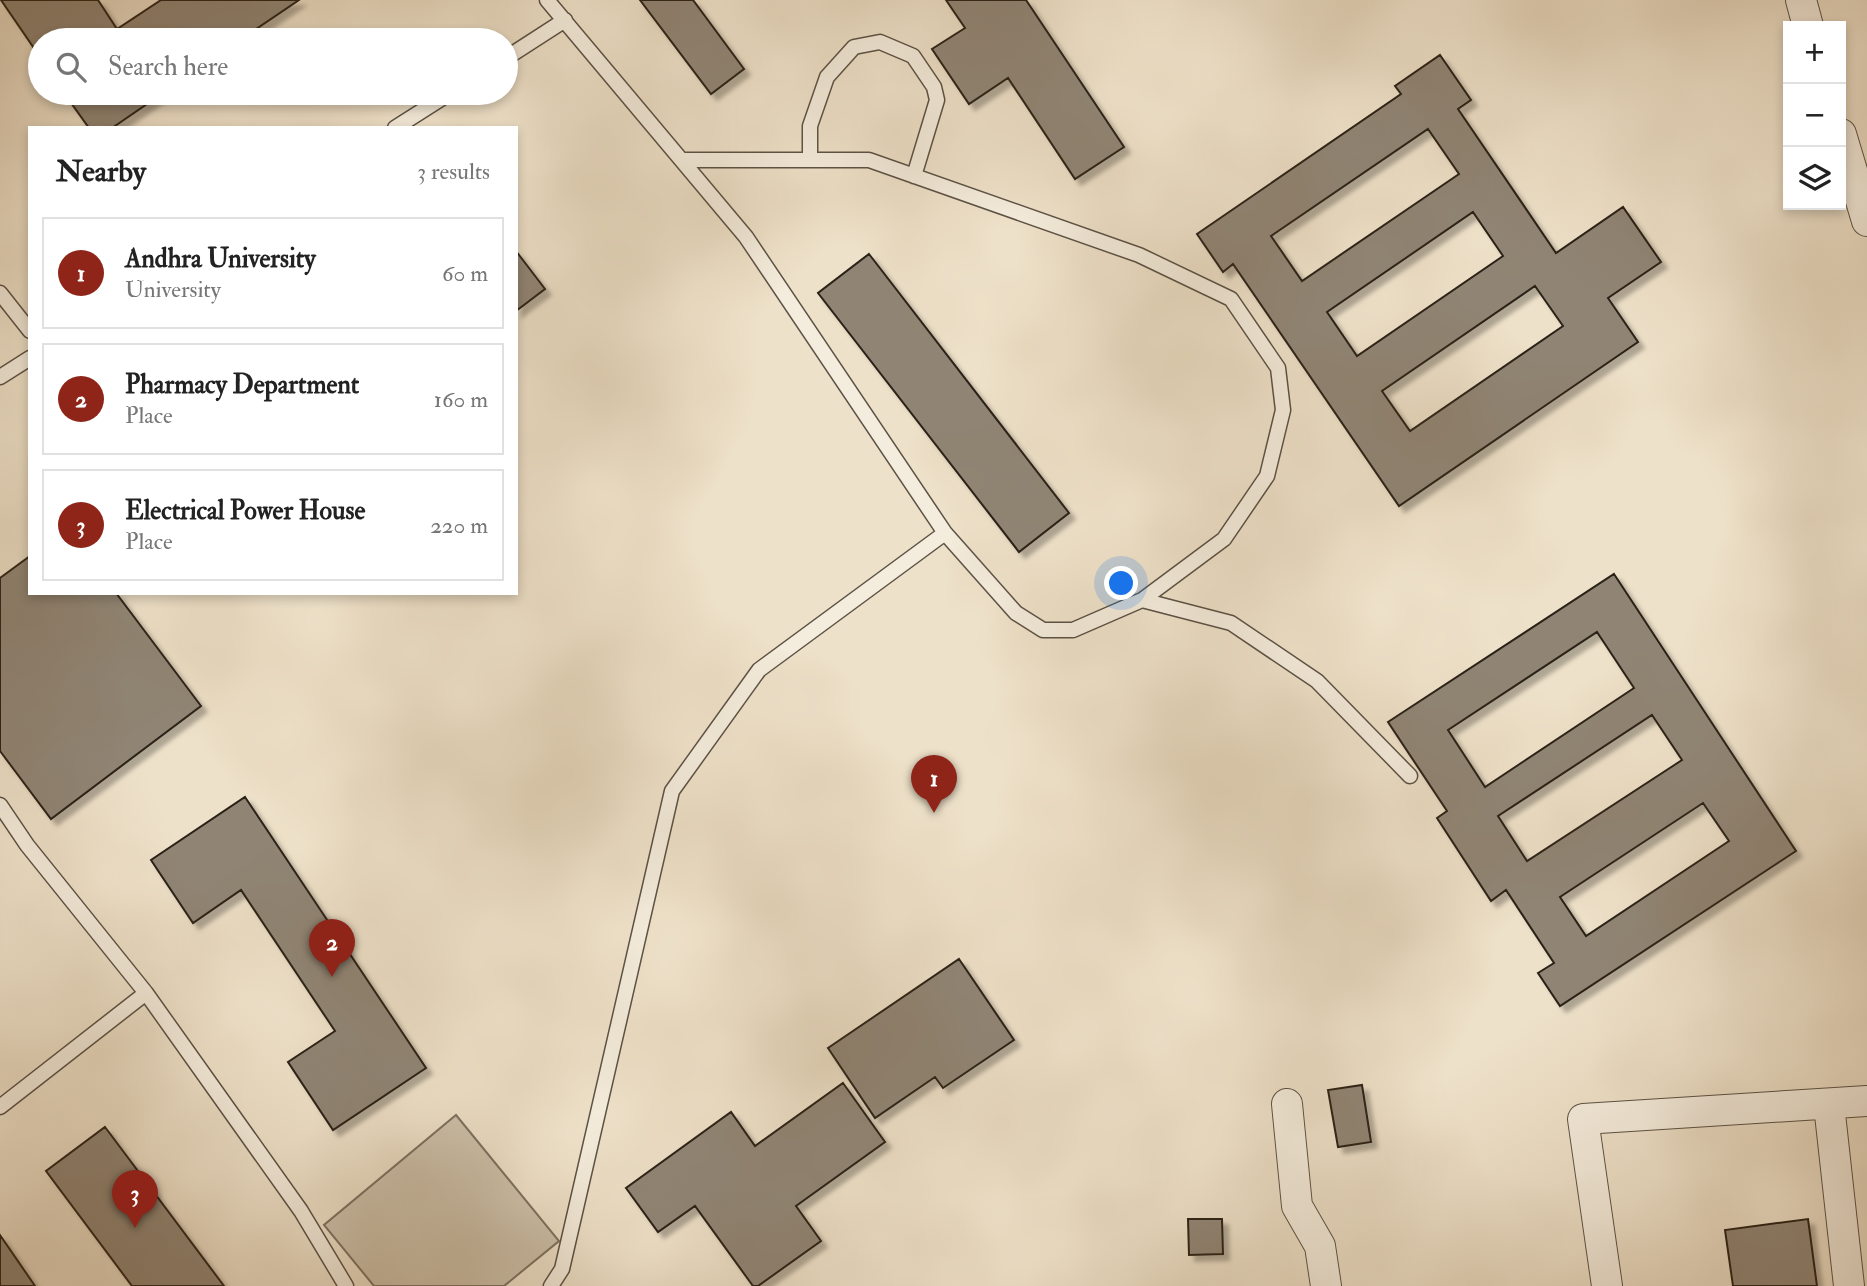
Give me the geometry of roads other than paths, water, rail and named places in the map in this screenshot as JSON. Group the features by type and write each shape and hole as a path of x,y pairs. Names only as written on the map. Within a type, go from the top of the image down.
{"street":[{"path":"1801,0 1807,21"},
{"path":"1846,143 1858,164 1867,221"},
{"path":"1607,1286 1583,1119 1867,1101"},
{"path":"1287,1104 1297,1206 1320,1246 1326,1286"},
{"path":"1829,1105 1849,1286"}],"lane":[{"path":"547,0 746,237 945,533 1016,613 1043,630 1073,630 1142,600 1224,539 1267,476 1283,410 1278,368 1231,299 1139,254 869,160 683,160"},
{"path":"518,50 565,20"},
{"path":"810,160 810,126 827,77 854,47 880,42 913,56 934,88 937,100 914,176"},
{"path":"398,126 431,105"},
{"path":"0,292 28,328"},
{"path":"0,377 28,359"},
{"path":"551,1286 562,1269 672,791 759,670 945,533"},
{"path":"1142,600 1231,623 1317,681 1410,776"},
{"path":"0,805 27,845 146,993 301,1211 346,1286"},
{"path":"0,1107 146,993"}],"place":[{"name":"Andhra University","path":"934,813"},
{"name":"Pharmacy Department","path":"332,977"},
{"name":"Electrical Power House","path":"135,1228"}]}
